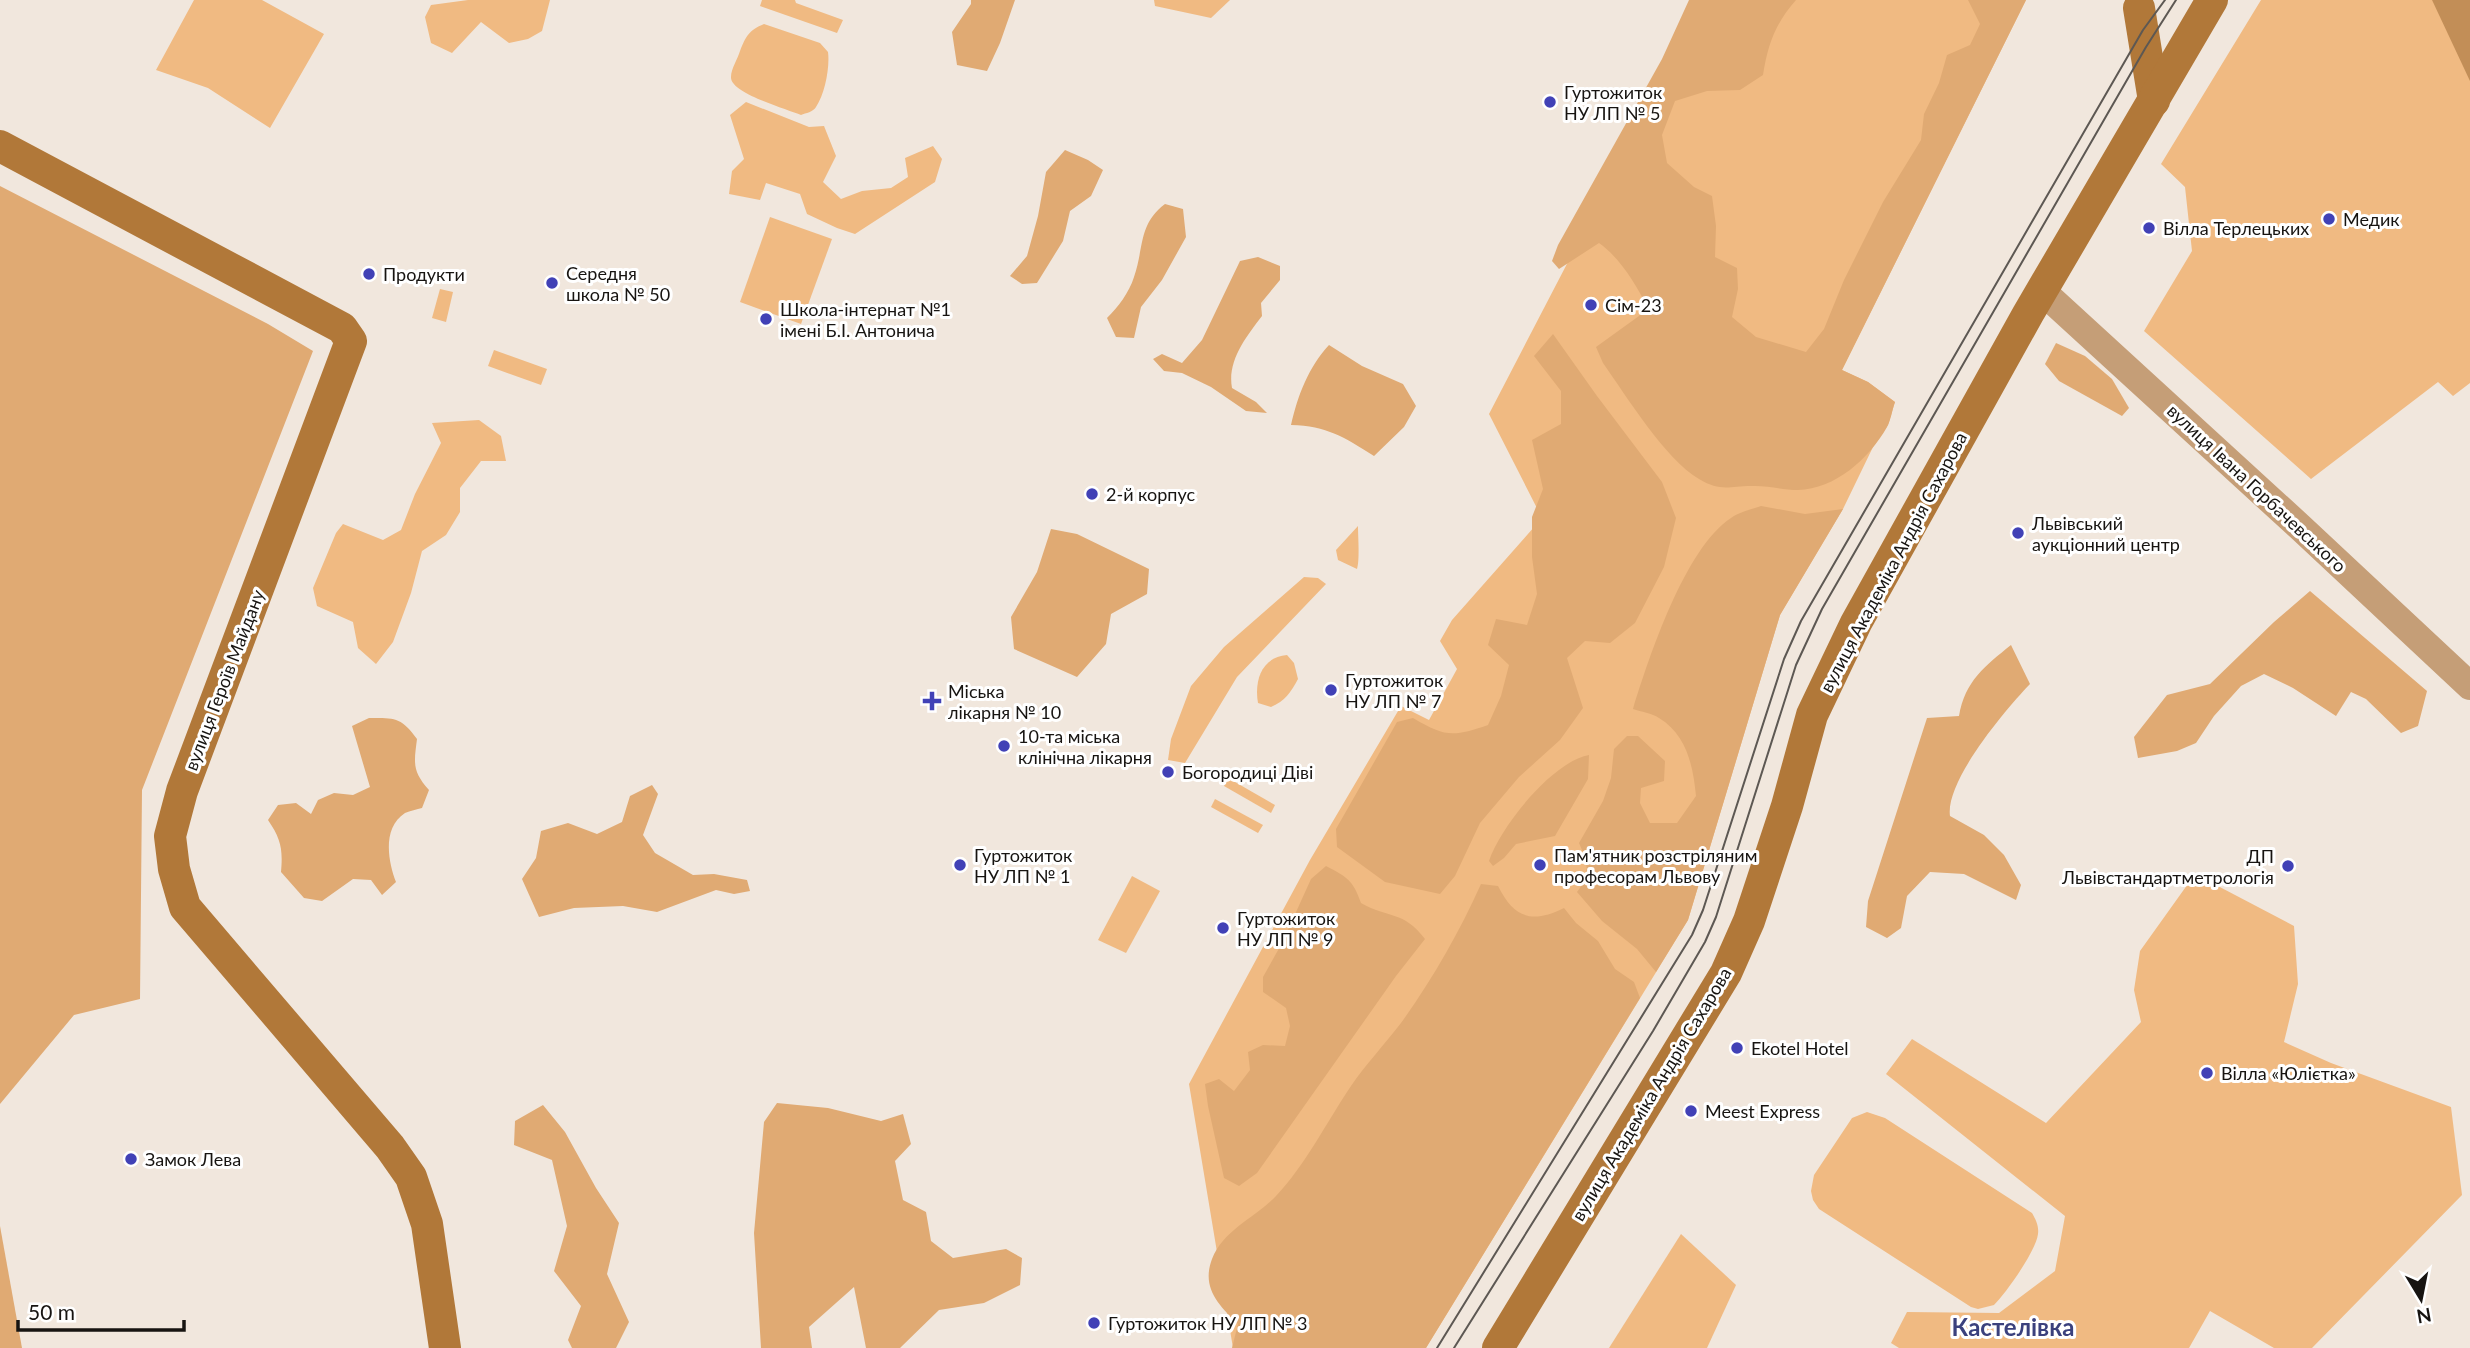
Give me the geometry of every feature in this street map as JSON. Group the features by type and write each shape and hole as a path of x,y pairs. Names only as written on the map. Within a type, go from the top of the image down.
{"main road":[{"name":"вулиця Академіка Андрія Сахарова","path":"1498,1348 1726,973 1749,921 1817,704 1856,623 2042,291 2211,0"},
{"path":"2144,2 2154,101"},
{"name":"вулиця Героїв Майдану","path":"0,146 342,328 351,341 182,791 170,836 174,869 185,907 390,1147 411,1177 427,1224 445,1348"}],"street":[{"name":"вулиця Івана Горбачевського","path":"2042,291 2470,687"}],"shaded area":[{"path":"194,0 262,0 324,34 270,128 208,88 156,70"},
{"path":"468,0 550,0 542,31 528,39 509,43 481,22 452,53 431,43 425,17 431,5"},
{"path":"762,0 795,0 796,3 843,20 837,33 760,6"},
{"path":"971,0 1015,0 987,71 957,65 952,32"},
{"path":"1154,0 1230,0 1211,18 1155,6"},
{"path":"1689,0 1796,0 1774,35 1763,75 1740,90 1707,91 1675,101 1662,135 1667,163 1694,187 1712,196 1716,226 1715,257 1737,268 1738,289 1732,317 1756,337 1806,352 1824,329 1844,280 1883,202 1921,140 1924,114 1939,83 1947,55 1970,45 1980,24 1968,0 2026,0 1842,370 1868,382 1895,402 1888,424 1880,439 1861,461 1838,478 1812,488 1798,490 1760,486 1720,487 1699,479 1686,470 1647,426 1603,363 1596,347 1639,316 1647,307 1633,281 1614,256 1599,243 1559,269 1552,261 1558,245 1662,59"},
{"path":"1704,0 2026,0 1842,370 1868,382 1895,402 1888,425 1873,447 1843,509 1780,615 1688,920 1426,1348 1233,1348 1189,1084 1310,860 1401,706 1429,720 1457,669 1440,641 1452,620 1542,518 1489,414"},
{"name":"Медик","path":"2261,0 2470,0 2470,383 2453,396 2438,382 2311,479 2144,331 2192,251 2185,187 2161,164"},
{"path":"2432,0 2470,0 2470,81"},
{"path":"764,24 820,43 828,52 824,88 815,109 801,115 772,105 733,83 732,71 744,41 751,31"},
{"path":"746,102 809,127 824,126 836,156 823,182 841,199 862,191 891,188 908,177 905,158 933,146 942,159 935,182 855,234 807,214 800,194 766,183 760,200 729,194 732,171 744,159 730,115"},
{"path":"1065,150 1103,170 1091,196 1070,211 1063,241 1037,283 1022,284 1010,276 1027,256 1046,172"},
{"path":"0,186 268,324 313,351 142,790 140,999 74,1015 0,1104"},
{"path":"1165,204 1183,209 1186,237 1162,280 1141,307 1134,338 1116,337 1107,318 1129,289 1146,229 1156,212"},
{"path":"770,217 832,239 801,324 740,302"},
{"path":"1258,257 1280,266 1280,280 1261,303 1262,316 1239,350 1231,378 1232,388 1256,402 1267,413 1246,411 1211,387 1182,373 1164,371 1153,359 1162,354 1182,363 1202,340 1240,261"},
{"path":"440,289 453,292 446,322 432,318"},
{"path":"1553,334 1662,482 1676,518 1664,567 1635,623 1610,643 1585,641 1567,658 1583,708 1560,740 1519,777 1480,823 1455,876 1440,894 1385,882 1337,847 1336,829 1397,722 1413,718 1442,732 1466,732 1488,725 1501,696 1509,665 1488,645 1496,619 1527,625 1537,594 1532,557 1532,517 1543,489 1532,440 1561,424 1561,391 1534,356"},
{"path":"2056,343 2085,356 2112,379 2129,408 2122,416 2059,381 2045,364"},
{"path":"1329,345 1362,366 1403,384 1416,406 1404,427 1374,456 1335,434 1291,425 1305,382"},
{"path":"494,350 547,369 541,385 488,366"},
{"path":"479,420 501,436 506,461 481,461 460,488 460,512 446,535 422,551 411,593 393,642 376,664 358,648 353,622 317,606 313,588 336,533 343,524 383,540 401,530 415,494 441,443 432,423"},
{"path":"1761,506 1805,514 1843,509 1780,615 1688,920 1656,972 1637,949 1602,921 1577,892 1587,868 1579,843 1603,801 1611,778 1614,749 1627,736 1638,736 1665,761 1664,781 1641,788 1640,803 1650,823 1677,823 1696,796 1687,752 1676,733 1656,716 1633,709 1671,605 1699,553 1714,533 1731,518"},
{"path":"1358,526 1357,569 1338,560 1336,550"},
{"path":"1051,529 1077,534 1149,569 1147,594 1111,614 1106,644 1077,677 1014,649 1011,617 1037,572"},
{"path":"1304,577 1318,578 1326,584 1237,677 1185,763 1168,760 1171,739 1191,686 1224,647"},
{"path":"2310,591 2427,691 2418,726 2401,733 2366,699 2351,692 2336,716 2293,688 2264,674 2241,686 2214,716 2196,743 2177,751 2138,758 2134,737 2167,695 2210,684"},
{"path":"2011,645 2030,684 1979,746 1967,765 1951,801 1950,816 1984,835 2004,855 2021,885 2016,900 1964,874 1930,872 1907,896 1901,928 1887,938 1866,927 1868,901 1927,718 1959,716 1971,684 1985,667"},
{"path":"1287,655 1294,663 1298,679 1293,688 1276,705 1271,707 1258,703 1257,686 1262,671 1271,660"},
{"path":"369,718 397,720 417,739 417,772 429,790 422,808 405,813 393,827 389,855 396,882 382,895 371,880 353,879 322,901 304,898 281,872 280,844 268,820 278,805 296,803 311,814 318,800 334,793 353,795 370,787 352,726"},
{"path":"1589,755 1588,779 1555,836 1516,844 1493,866 1489,861 1495,847 1516,814 1544,782 1560,769"},
{"path":"1228,778 1275,805 1271,813 1224,786"},
{"path":"652,785 658,794 643,835 655,853 693,875 714,874 747,880 750,891 734,894 716,890 657,912 623,906 574,908 539,917 522,879 536,858 541,831 568,823 597,834 622,822 630,796"},
{"path":"1215,799 1263,825 1258,833 1211,807"},
{"path":"1326,866 1348,880 1361,903 1410,923 1425,939 1257,1173 1239,1186 1224,1178 1205,1084 1219,1079 1234,1091 1250,1070 1248,1052 1263,1045 1285,1046 1290,1026 1286,1008 1263,992 1263,977 1282,943 1311,879"},
{"path":"2195,874 2294,926 2298,984 2284,1042 2331,1063 2451,1107 2462,1195 2312,1348 2274,1348 2210,1311 2189,1348 1899,1348 1891,1343 1907,1312 1999,1313 2055,1271 2065,1216 1886,1074 1912,1039 2046,1123 2141,1022 2134,990 2140,951"},
{"path":"1132,876 1160,891 1126,953 1098,940"},
{"path":"1481,884 1498,886 1511,905 1525,915 1542,916 1564,908 1576,923 1598,941 1615,969 1634,982 1640,998 1426,1348 1232,1348 1238,1324 1224,1310 1210,1287 1209,1269 1217,1249 1232,1232 1268,1204 1296,1171 1351,1086 1401,1023 1423,990 1454,938"},
{"path":"777,1103 828,1108 881,1121 903,1114 911,1144 895,1161 903,1200 926,1212 931,1241 953,1258 1006,1249 1022,1258 1020,1285 984,1303 939,1310 900,1348 866,1348 854,1287 809,1327 812,1348 761,1348 754,1233 764,1122"},
{"path":"543,1105 565,1132 619,1223 607,1274 629,1322 616,1348 572,1348 568,1340 581,1306 554,1271 567,1226 552,1160 514,1145 515,1121"},
{"path":"1867,1112 1885,1118 2032,1213 2038,1234 2032,1251 1994,1305 1978,1309 1971,1307 1819,1209 1813,1200 1811,1191 1814,1175 1852,1118"},
{"path":"0,1226 22,1348 0,1348"},
{"path":"1681,1234 1736,1285 1707,1348 1609,1348"}],"tram line":[{"path":"1437,1348 1692,935 1703,910 1784,659 1801,621 2143,30 2165,0"},
{"path":"1454,1348 1653,1031 1705,942 1716,917 1796,665 1822,609 2146,47 2176,0"}],"place":[{"name":"Гуртожиток НУ ЛП № 5","path":"1550,102"},
{"name":"Медик","path":"2329,219"},
{"name":"Вілла Терлецьких","path":"2149,228"},
{"name":"Продукти","path":"369,274"},
{"name":"Середня школа № 50","path":"552,283"},
{"name":"Сім-23","path":"1591,305"},
{"name":"Школа-інтернат №1 імені Б.І. Антонича","path":"766,319"},
{"name":"2-й корпус","path":"1092,494"},
{"name":"Львівський аукціонний центр","path":"2018,533"},
{"name":"Гуртожиток НУ ЛП № 7","path":"1331,690"},
{"name":"Міська лікарня № 10","path":"932,701"},
{"name":"10-та міська клінічна лікарня","path":"1004,746"},
{"name":"Богородиці Діві","path":"1168,772"},
{"name":"Гуртожиток НУ ЛП № 1","path":"960,865"},
{"name":"Пам'ятник розстріляним професорам Львову","path":"1540,865"},
{"name":"ДП Львівстандартметрологія","path":"2288,866"},
{"name":"Гуртожиток НУ ЛП № 9","path":"1223,928"},
{"name":"Ekotel Hotel","path":"1737,1048"},
{"name":"Вілла «Юлієтка»","path":"2207,1073"},
{"name":"Meest Express","path":"1691,1111"},
{"name":"Замок Лева","path":"131,1159"},
{"name":"Гуртожиток НУ ЛП № 3","path":"1094,1323"}],"district":[{"name":"Кастелівка","path":"2013,1326"}]}
